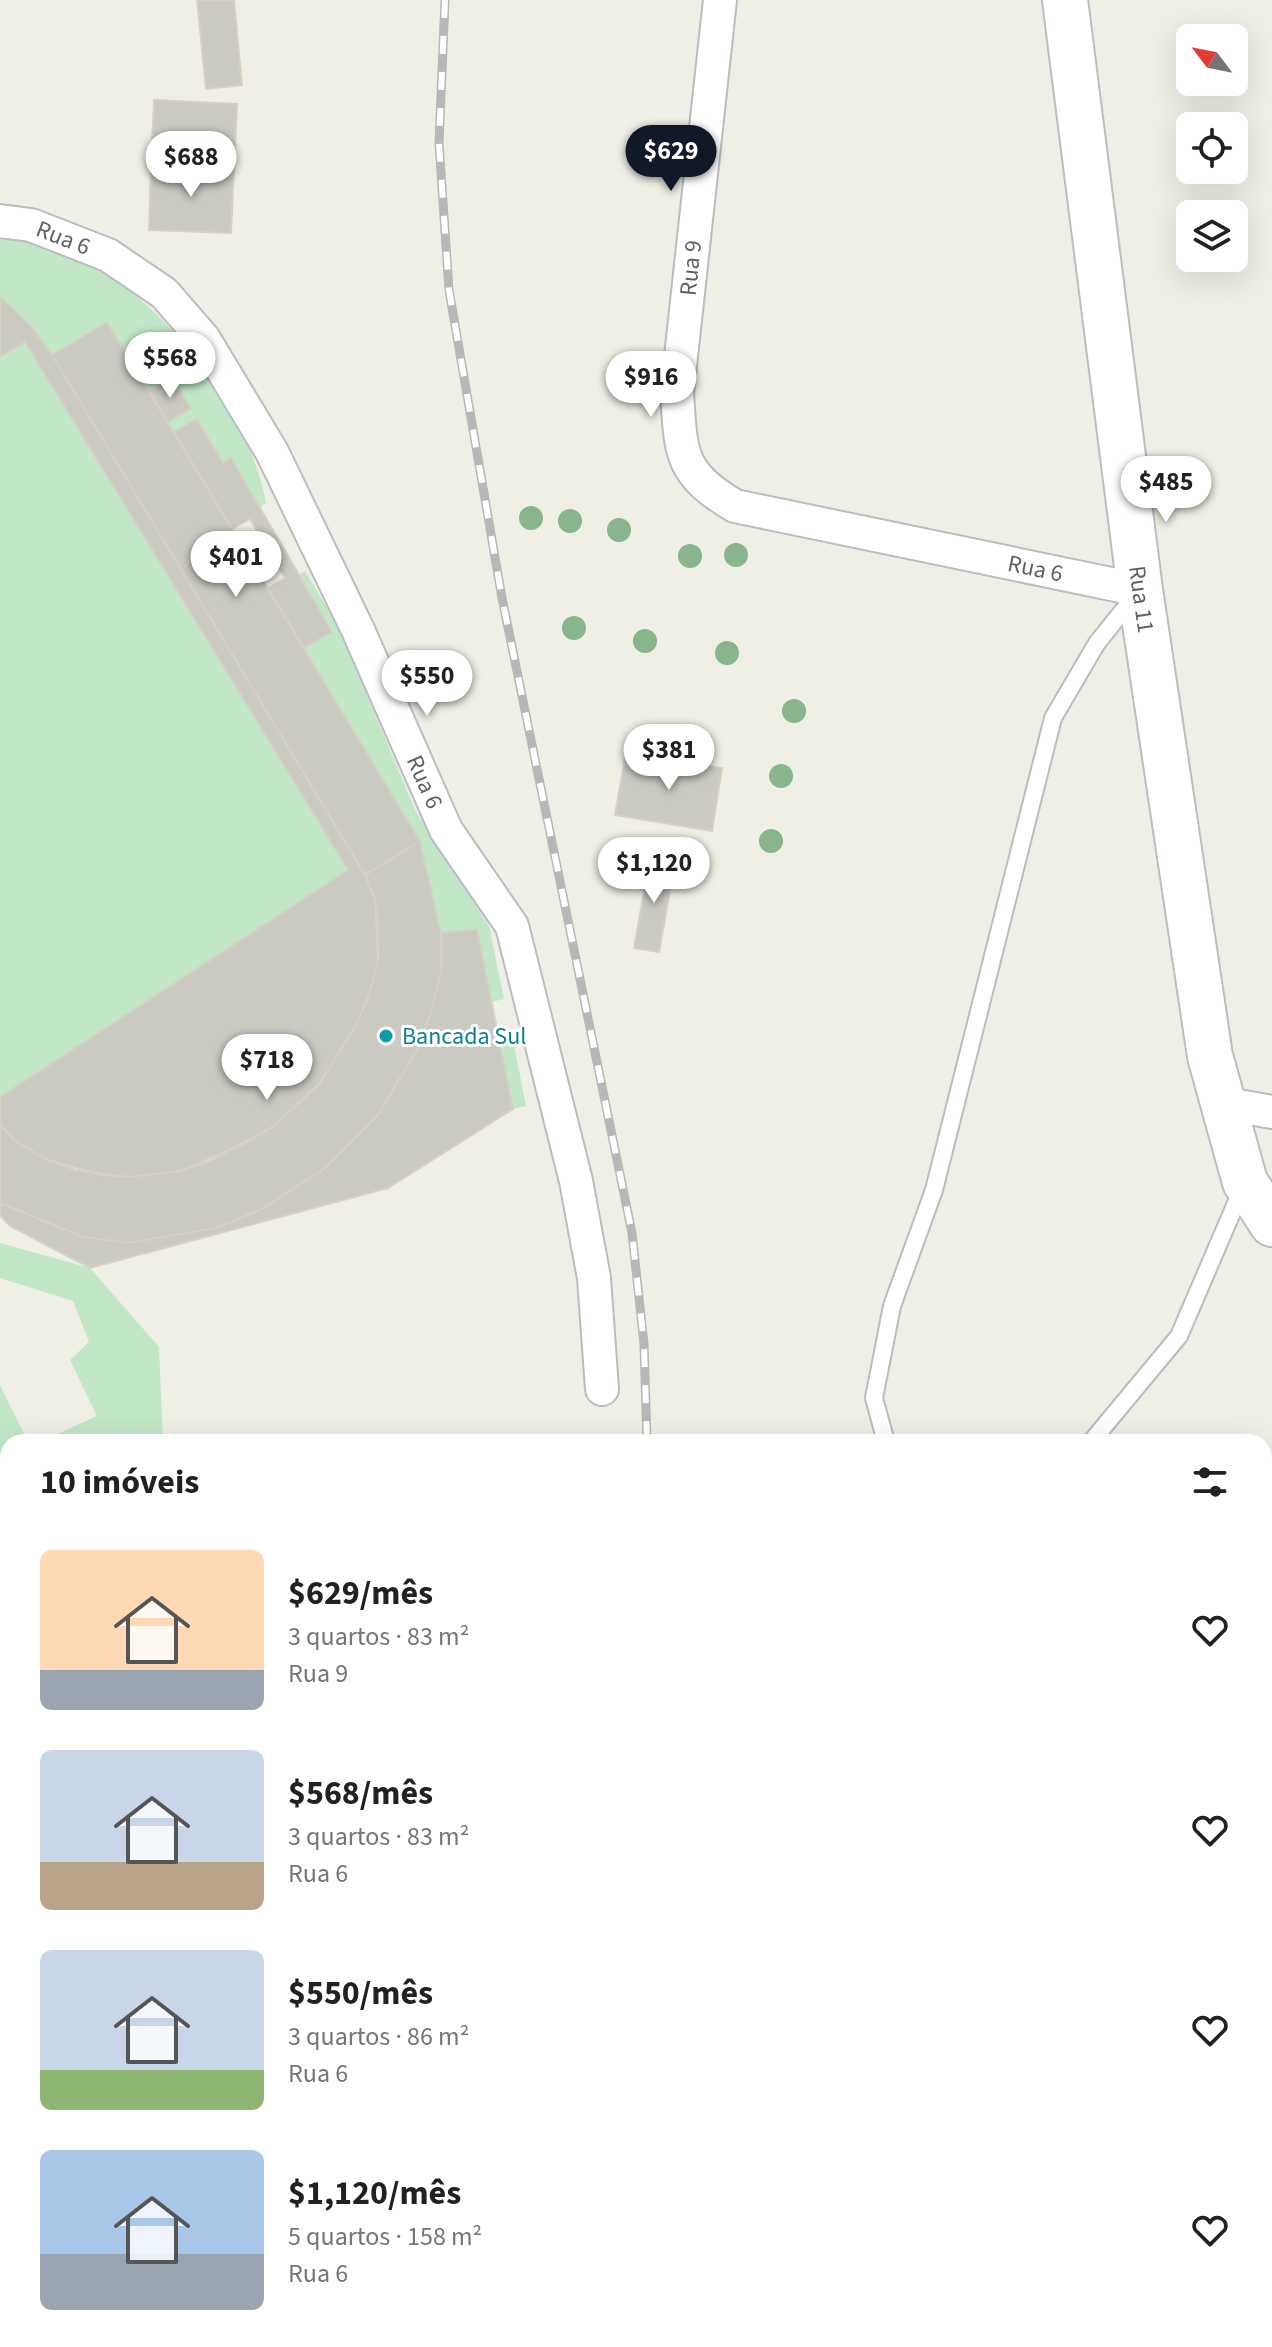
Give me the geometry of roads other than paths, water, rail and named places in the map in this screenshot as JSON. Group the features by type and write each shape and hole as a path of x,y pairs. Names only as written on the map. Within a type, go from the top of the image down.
{"street":[{"name":"Rua 9","path":"680,441 677,393 720,0"},
{"name":"Rua 11","path":"1065,0 1140,590 1210,1056 1245,1182 1272,1224"},
{"name":"Rua 6","path":"0,221 31,225 108,255 164,293 204,339 272,452 358,630 446,830 512,926 576,1181 594,1278 602,1389"},
{"name":"Rua 6","path":"680,441 690,470 707,490 735,506 1140,590"},
{"path":"1221,1103 1272,1112"}],"lane":[{"path":"884,1434 874,1398 892,1306 934,1190 1053,718 1097,643 1140,590"},
{"path":"1098,1434 1179,1336 1245,1182"}],"railway":[{"path":"445,0 439,143 449,290 502,598 632,1233 644,1344 647,1434"}],"place":[{"name":"Bancada Sul","path":"386,1036"}]}
